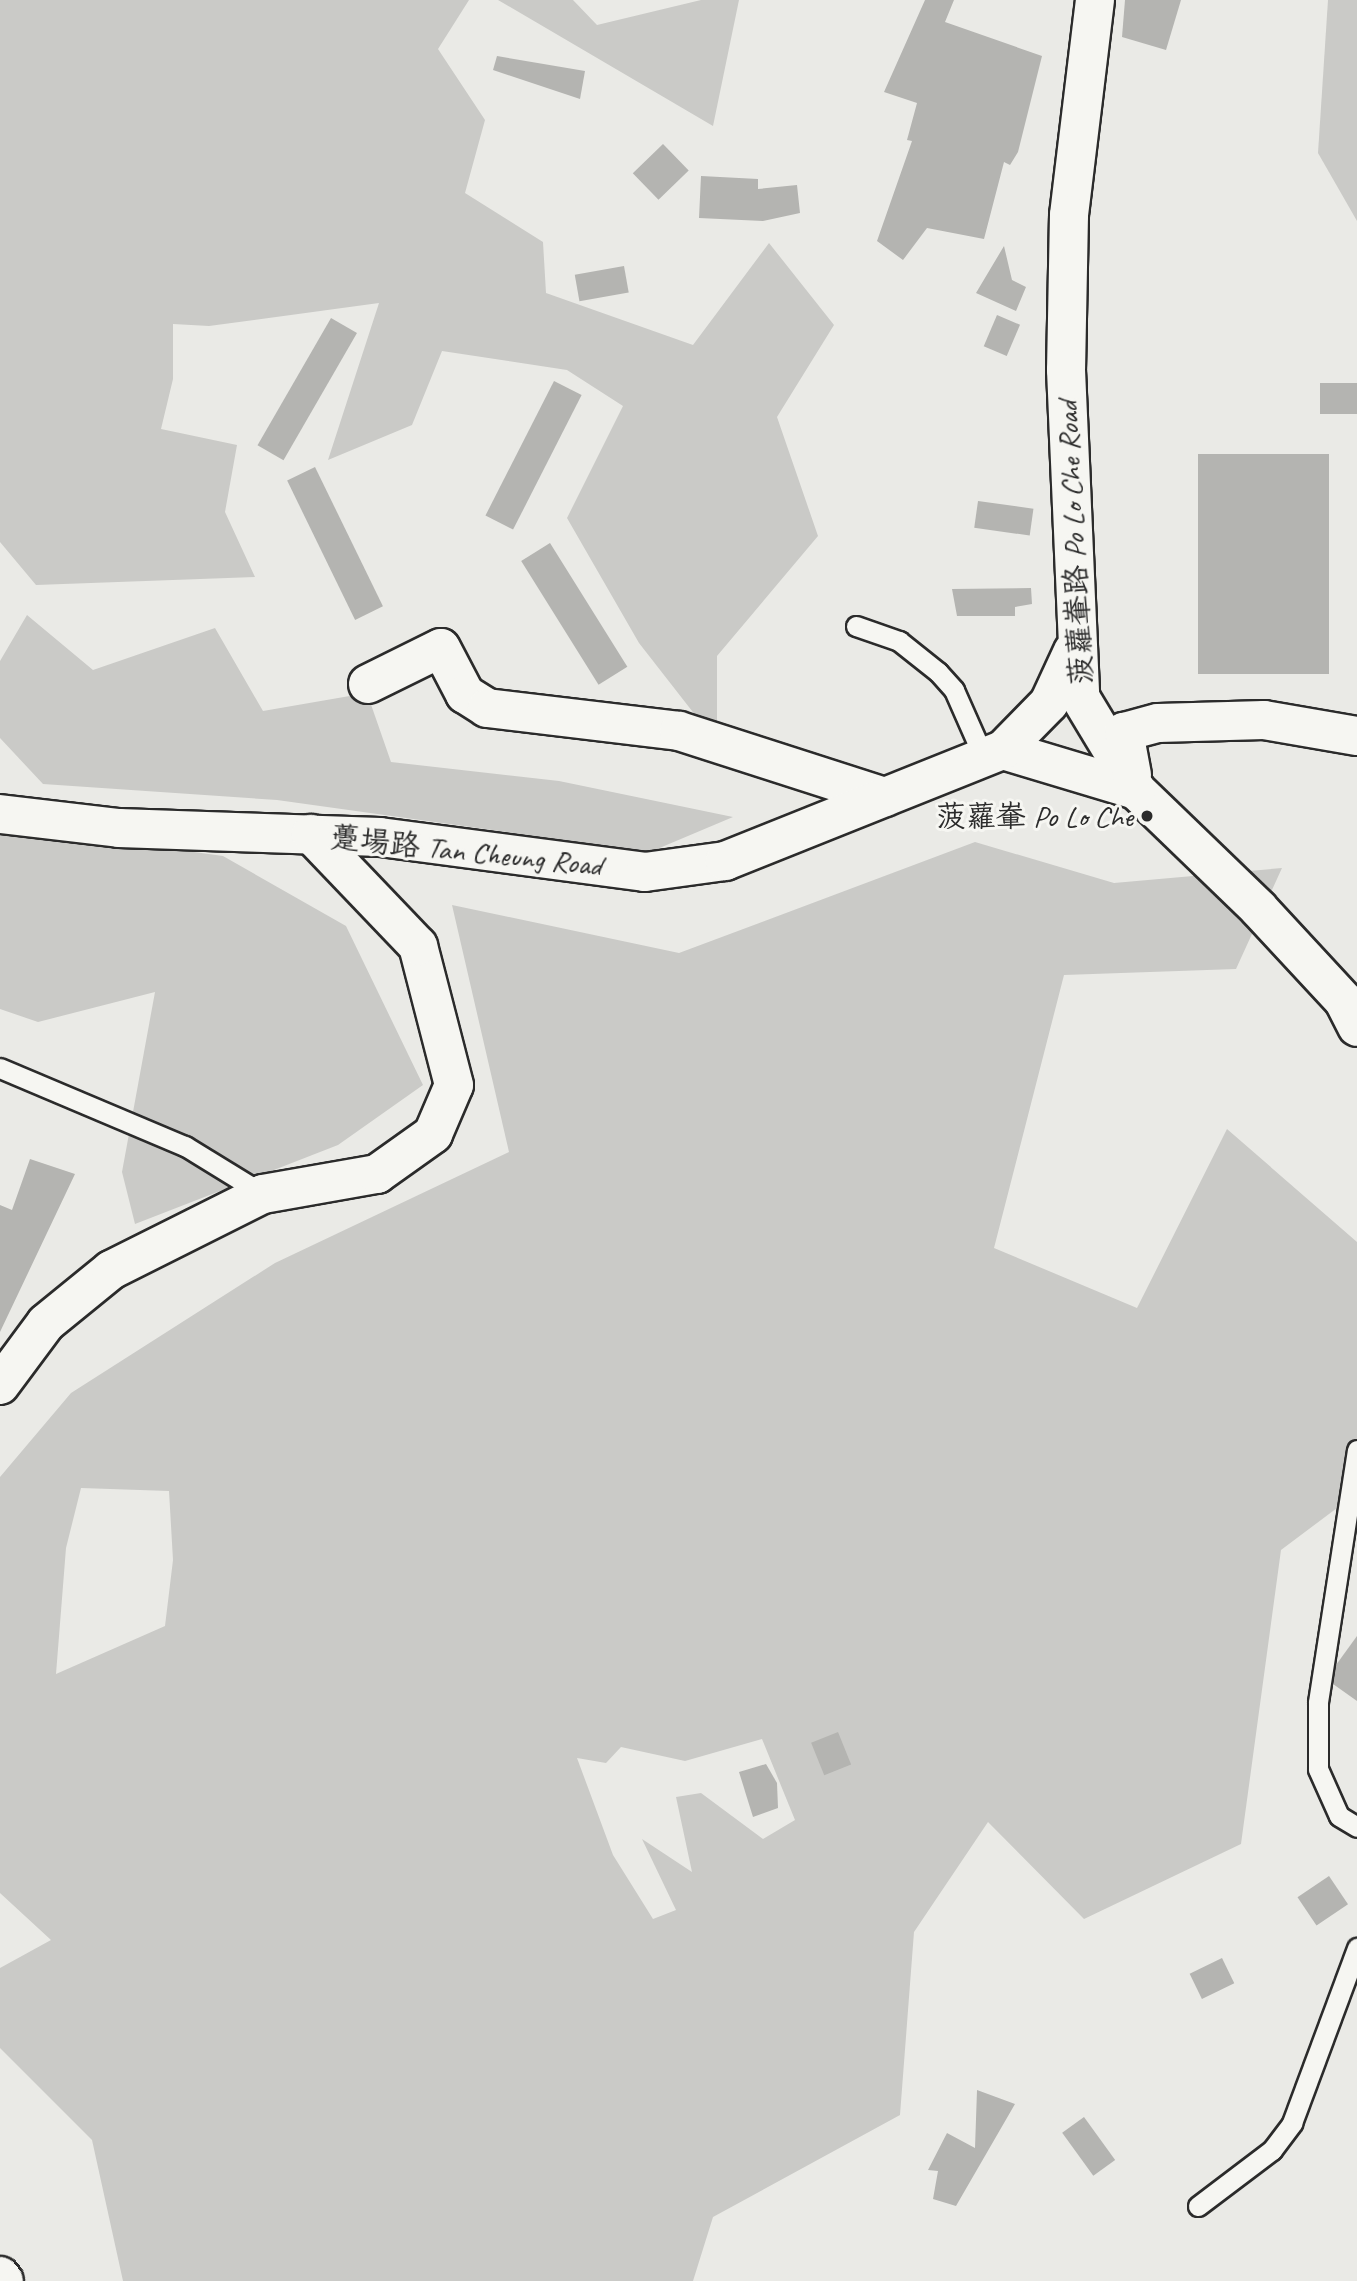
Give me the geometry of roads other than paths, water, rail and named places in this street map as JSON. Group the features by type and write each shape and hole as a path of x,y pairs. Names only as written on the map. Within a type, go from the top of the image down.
{"street":[{"name":"菠蘿輋路 Po Lo Che Road","path":"1095,0 1069,215 1073,651 1080,697 1136,790 1258,908 1344,1001 1357,1027"},
{"path":"369,684 441,648 465,694 487,708 679,732 885,797"},
{"name":"躉場路 Tan Cheung Road","path":"311,834 645,872 725,861 994,754 1049,702 1073,651"},
{"path":"994,754 1136,790 1124,732 1158,723 1264,720 1357,736"},
{"path":"0,814 119,828 311,834"},
{"name":"躉場路 Tan Cheung Road","path":"0,1385 46,1323 111,1270 263,1195 377,1174 433,1134 454,1085 418,946 311,834"},
{"path":"0,2276 4,2281"}],"lane":[{"path":"856,626 899,641 938,672 954,690 994,754"},
{"path":"0,1068 185,1146 263,1195"},
{"path":"1357,1450 1318,1703 1318,1769 1339,1816 1357,1827"},
{"path":"1198,2206 1272,2150 1292,2123 1341,2005 1357,1948"}],"place":[{"name":"菠蘿輋 Po Lo Che","path":"1147,816"}]}
